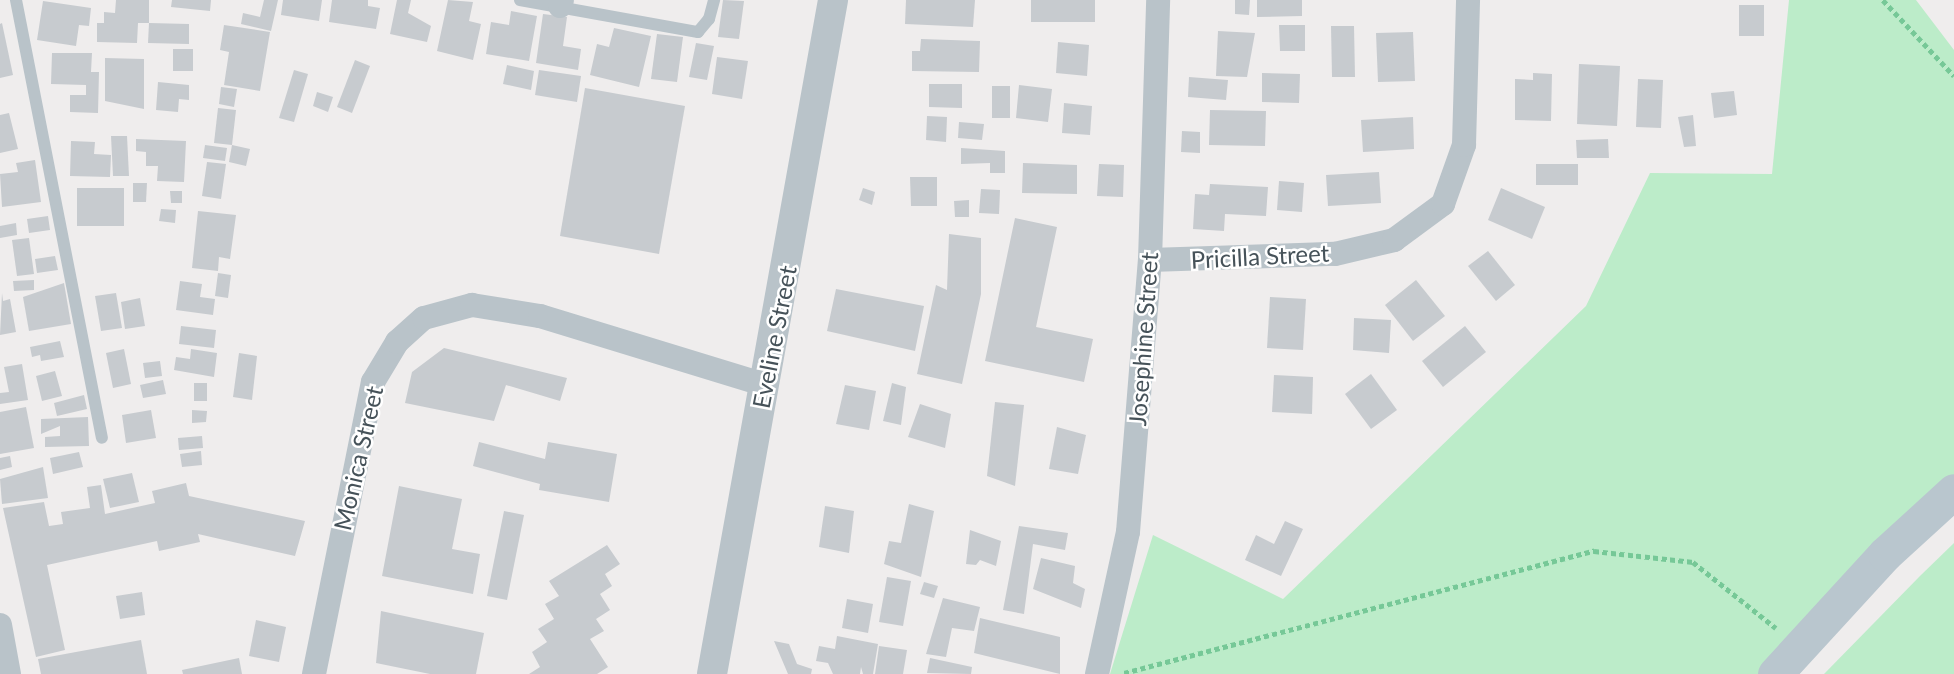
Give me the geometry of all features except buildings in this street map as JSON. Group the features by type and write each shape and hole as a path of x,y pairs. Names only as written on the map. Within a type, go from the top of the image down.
{"main road":[{"path":"1775,674 1798,646 1954,491"}],"street":[{"name":"Eveline Street","path":"712,674 832,0"},
{"name":"Josephine Street","path":"1097,674 1128,532 1150,260 1158,0"},
{"name":"Pricilla Street","path":"1150,260 1335,254 1394,240 1443,204 1465,145 1468,0"},
{"name":"Monica Street","path":"314,674 373,382 397,342 424,318 472,305 540,316 765,385"},
{"path":"0,625 9,674"}],"lane":[{"path":"16,0 102,438"},
{"path":"520,0 561,3 698,33 709,19 714,0"}],"path":[{"path":"1884,0 1954,76"},
{"path":"1122,674 1594,551 1693,562 1798,646"}],"green space":[{"path":"1789,0 1916,0 1954,50 1954,491 1775,674 1110,674 1153,535 1283,599 1586,306 1650,173 1772,174"},
{"path":"1954,543 1954,674 1824,674 1920,576"}]}
